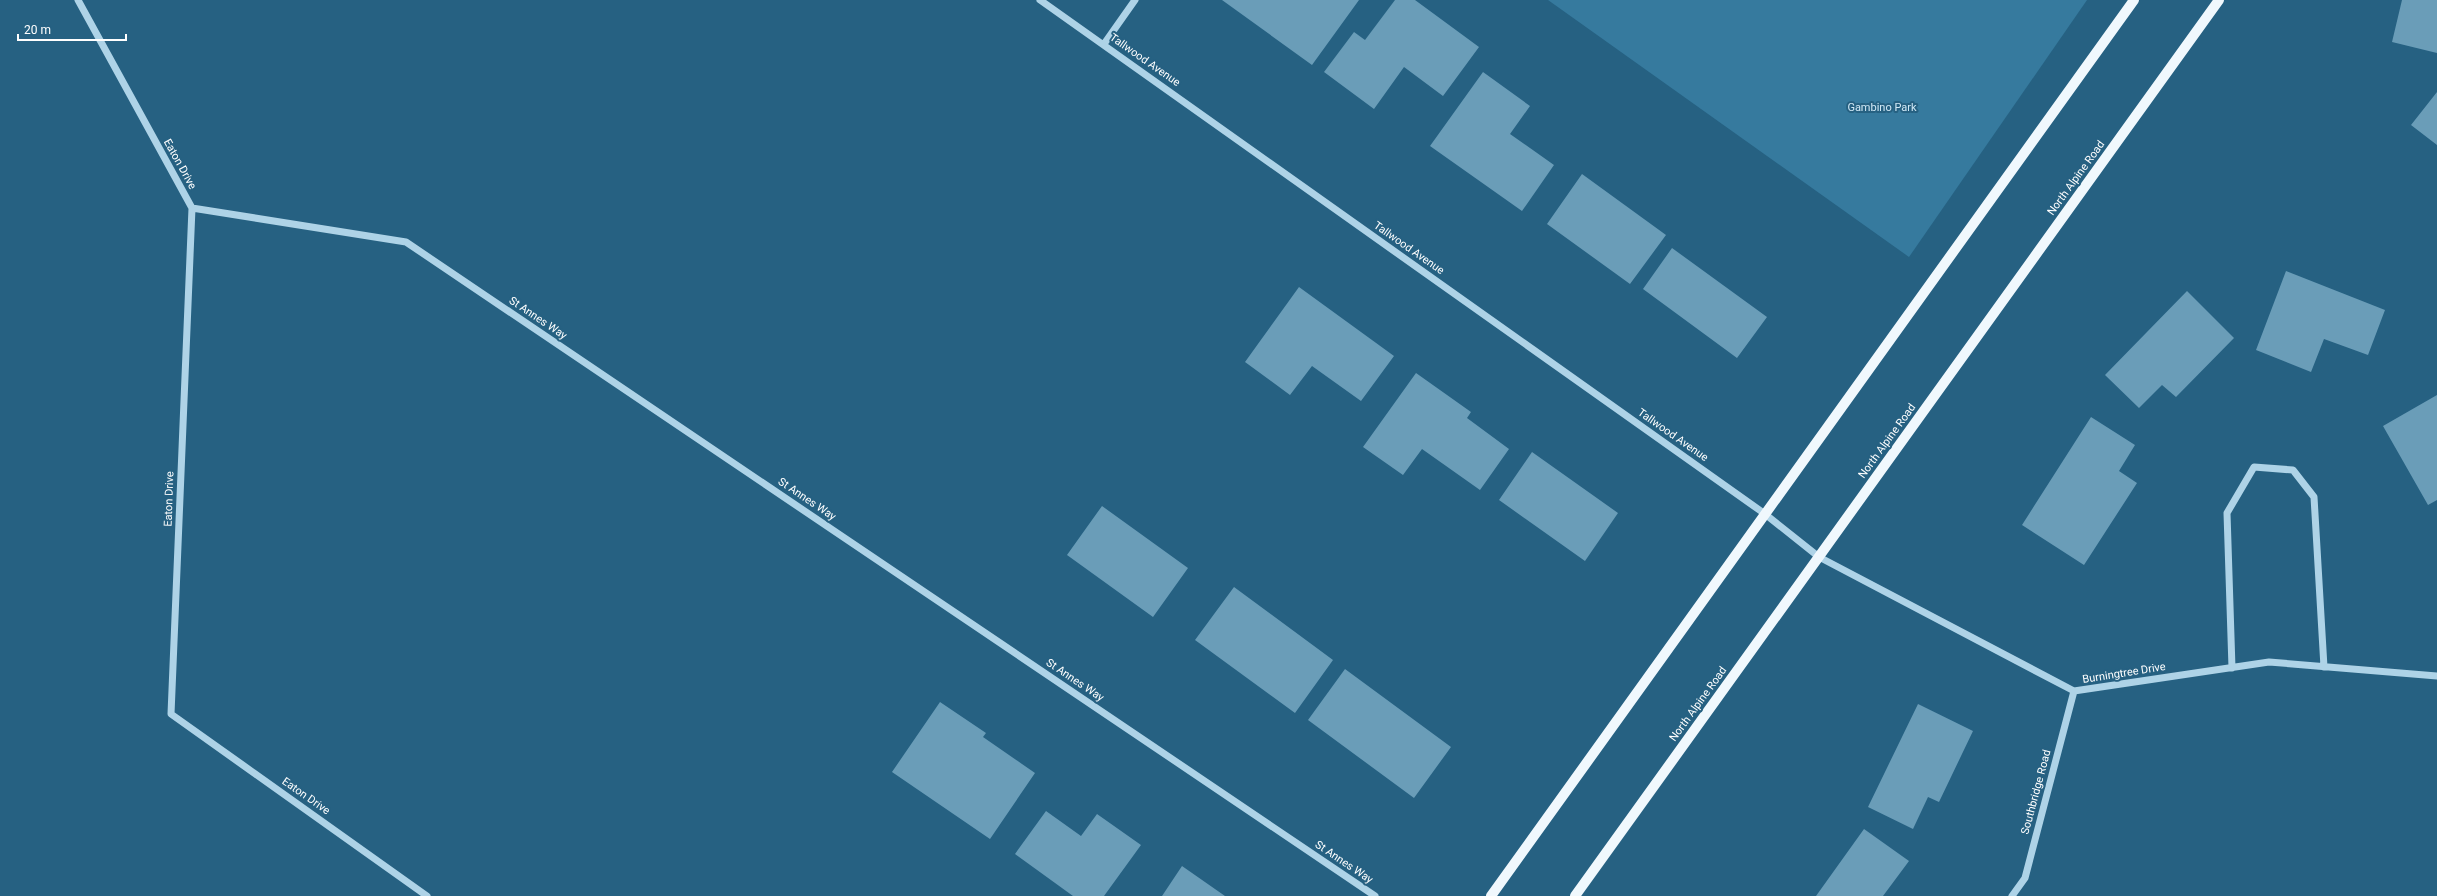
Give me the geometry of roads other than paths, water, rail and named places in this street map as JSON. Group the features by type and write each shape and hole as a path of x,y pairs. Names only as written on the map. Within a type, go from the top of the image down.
{"main road":[{"path":"1491,896 2134,0"},
{"name":"North Alpine Road","path":"1576,896 2219,0"}],"street":[{"name":"Eaton Drive","path":"78,0 192,208 171,714 427,896"},
{"name":"Tallwood Avenue","path":"1040,0 1765,514"},
{"path":"1104,44 1135,0"},
{"name":"St Annes Way","path":"192,208 406,242 1375,896"},
{"path":"2232,668 2227,513 2254,467 2293,470 2314,497 2324,667"},
{"name":"Burningtree Drive","path":"1765,514 1819,557 2074,691 2269,662 2437,676"},
{"name":"Southbridge Road","path":"2012,896 2025,878 2074,691"}],"park label":[{"name":"Gambino Park","path":"1882,107"}]}
